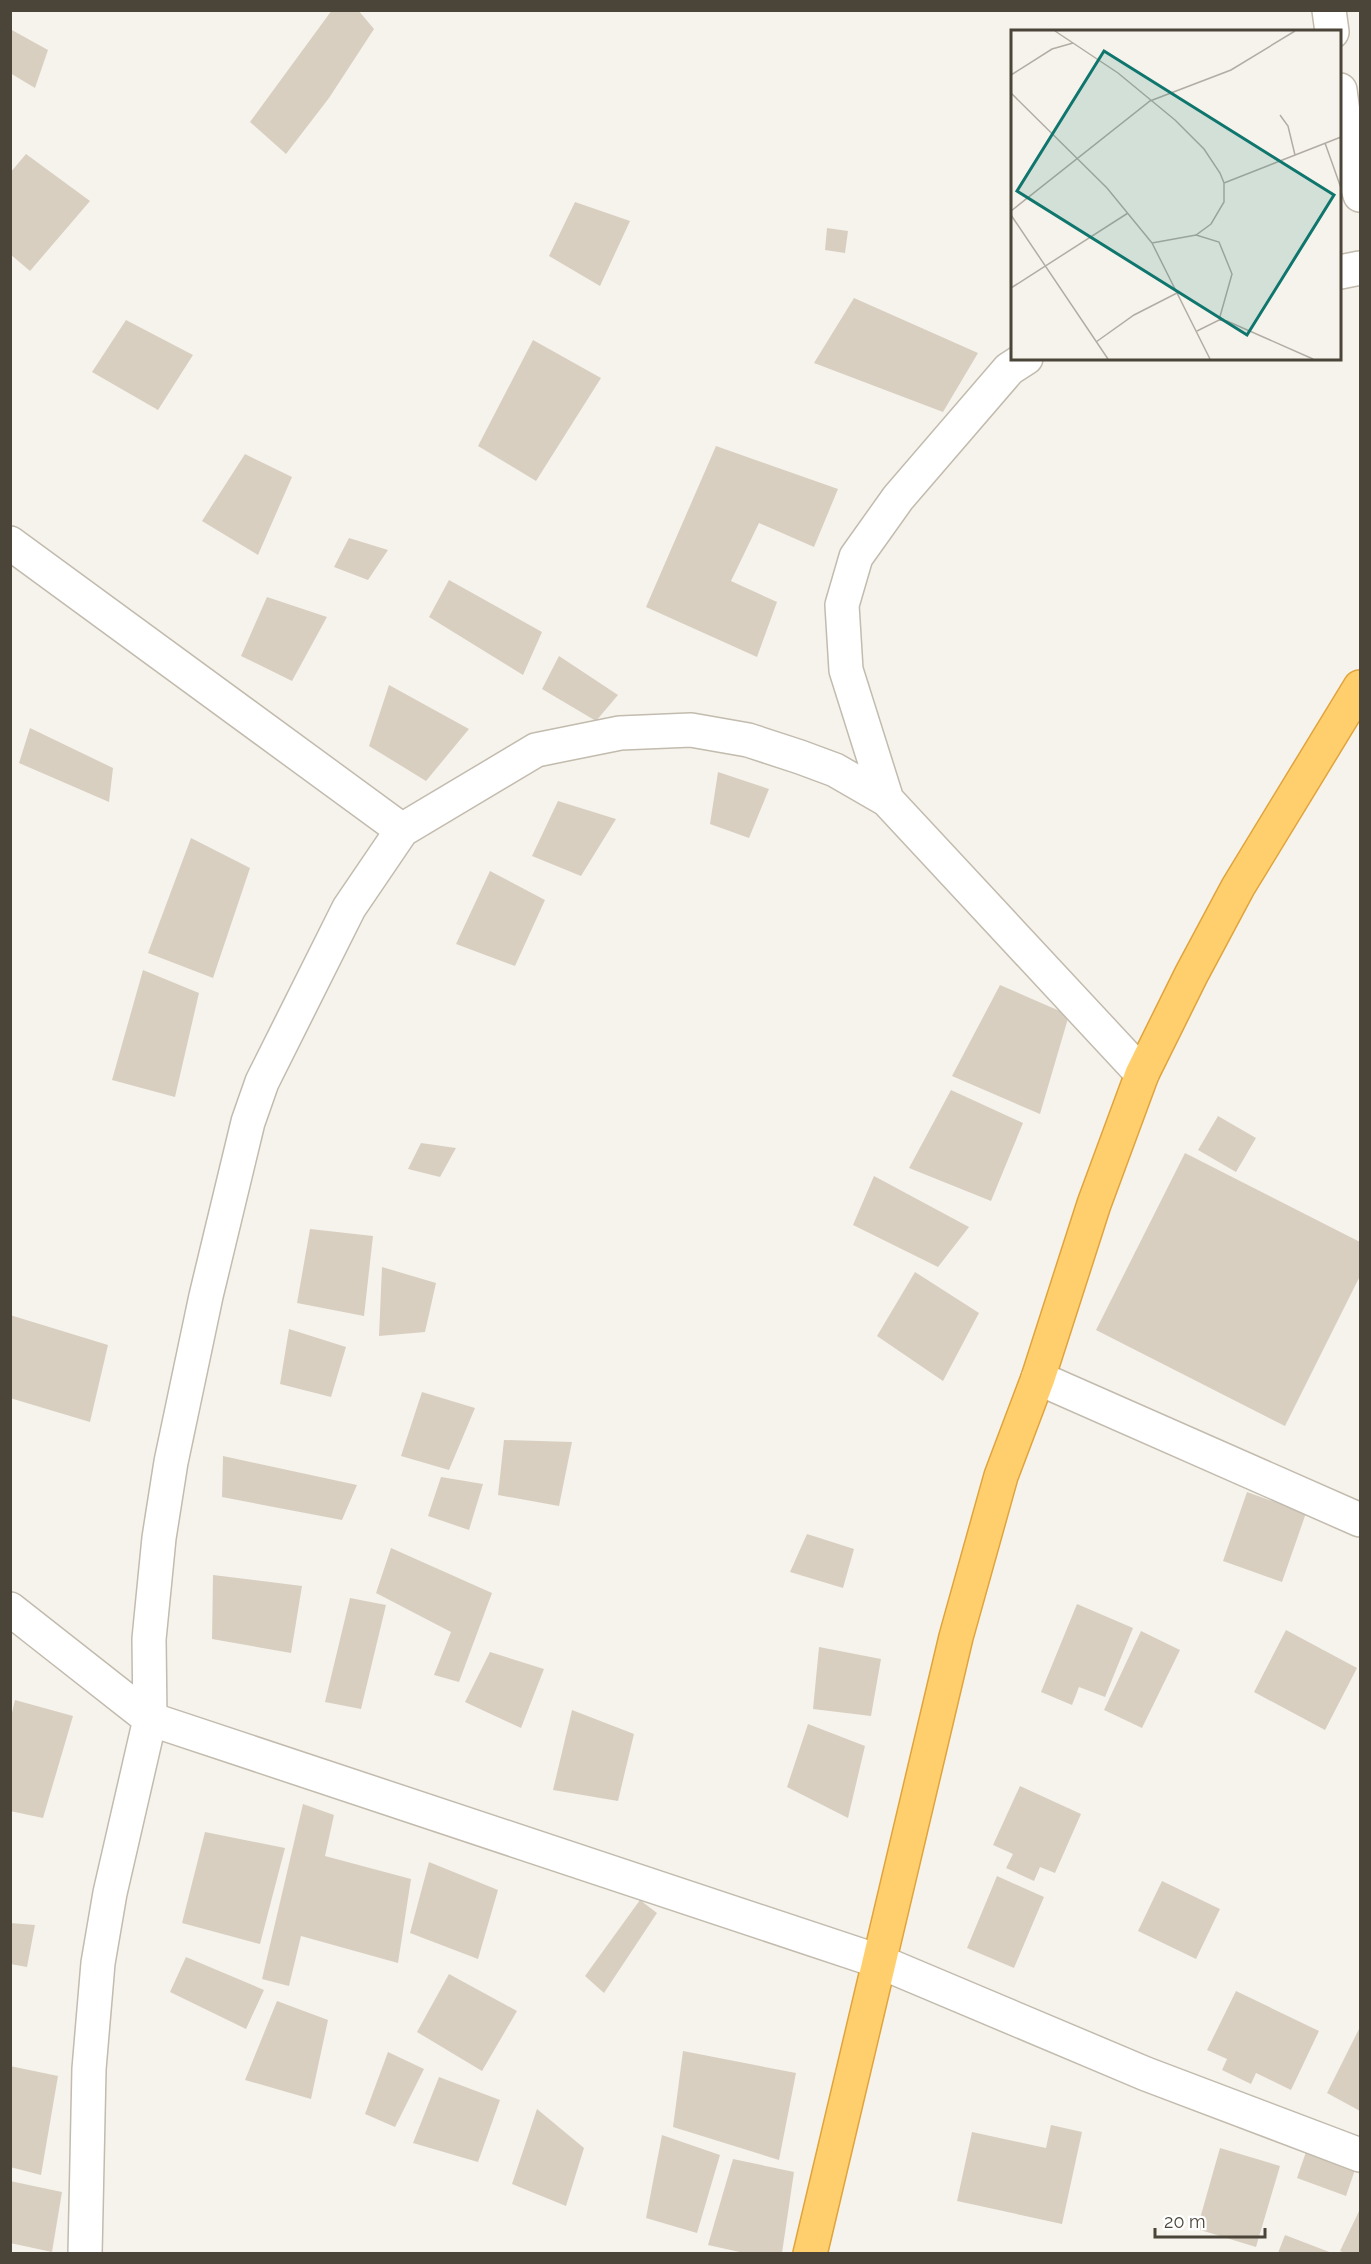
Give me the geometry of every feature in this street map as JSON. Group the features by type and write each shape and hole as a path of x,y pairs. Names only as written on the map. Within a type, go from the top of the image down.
{"highway":[{"path":"810,2253 959,1626 1001,1476 1038,1378 1094,1204 1142,1074 1238,887 1360,687"}],"street":[{"path":"1329,10 1332,30"},
{"path":"1341,97 1349,157 1360,195"},
{"path":"1341,272 1360,268"},
{"path":"887,800 846,670 842,604 844,595 856,557 898,498 1009,369 1023,360"},
{"path":"10,543 402,830"},
{"path":"85,2253 89,2069 98,1962 110,1893 150,1719 149,1639 159,1538 171,1462 206,1296 248,1122 261,1082 349,908 402,830 536,750 620,733 691,730 748,740 800,757 836,771 887,800 1142,1074"},
{"path":"1038,1378 1360,1520"},
{"path":"10,1609 150,1719 878,1961 1146,2074 1360,2156"}],"building":[{"path":"332,10 358,10 374,29 329,98 286,154 250,122"},
{"path":"10,29 48,50 35,88 10,73"},
{"path":"26,154 90,201 30,271 10,254 10,173"},
{"path":"575,202 630,221 600,286 549,256"},
{"path":"827,228 848,231 845,253 825,250"},
{"path":"854,298 978,353 943,412 814,363"},
{"path":"126,320 193,355 158,410 92,372"},
{"path":"533,340 601,378 536,481 478,446"},
{"path":"716,446 838,489 814,547 759,523 731,581 777,602 757,657 646,607"},
{"path":"245,454 292,477 258,555 202,521"},
{"path":"349,538 388,550 368,580 334,567"},
{"path":"449,580 542,632 523,675 429,617"},
{"path":"267,597 327,617 292,681 241,656"},
{"path":"559,656 618,695 596,721 542,689"},
{"path":"389,685 469,729 426,781 369,746"},
{"path":"30,728 113,768 109,802 19,763"},
{"path":"718,772 769,789 749,838 710,824"},
{"path":"558,801 616,819 581,876 532,856"},
{"path":"191,838 250,868 213,978 148,953"},
{"path":"490,871 545,900 515,966 456,944"},
{"path":"143,970 199,993 175,1097 112,1080"},
{"path":"1000,985 1069,1015 1040,1114 952,1076"},
{"path":"951,1090 1023,1123 991,1201 909,1168"},
{"path":"1218,1116 1256,1138 1236,1172 1198,1150"},
{"path":"421,1143 456,1148 440,1177 408,1169"},
{"path":"1185,1153 1360,1242 1360,1276 1285,1426 1096,1330"},
{"path":"874,1176 969,1227 938,1267 853,1225"},
{"path":"310,1229 373,1236 364,1316 297,1303"},
{"path":"382,1267 436,1283 425,1332 379,1336"},
{"path":"915,1272 979,1313 943,1381 877,1336"},
{"path":"10,1315 108,1345 90,1422 10,1398"},
{"path":"289,1329 346,1347 331,1397 280,1384"},
{"path":"422,1392 475,1408 449,1470 401,1456"},
{"path":"504,1440 572,1442 559,1506 498,1495"},
{"path":"223,1456 357,1485 342,1520 222,1497"},
{"path":"441,1477 483,1484 469,1530 428,1516"},
{"path":"1247,1492 1306,1513 1282,1582 1223,1561"},
{"path":"807,1534 854,1549 843,1588 790,1572"},
{"path":"391,1548 492,1593 459,1682 434,1675 451,1632 376,1593"},
{"path":"213,1575 302,1586 291,1653 212,1639"},
{"path":"350,1598 386,1605 361,1709 325,1702"},
{"path":"1077,1604 1133,1628 1105,1697 1079,1687 1072,1705 1041,1692"},
{"path":"1286,1630 1357,1668 1325,1730 1254,1692"},
{"path":"1141,1631 1180,1650 1142,1728 1104,1710"},
{"path":"819,1647 881,1659 871,1716 813,1709"},
{"path":"490,1652 544,1669 521,1728 465,1702"},
{"path":"15,1700 73,1716 43,1818 10,1811 10,1721"},
{"path":"572,1710 634,1734 618,1801 553,1790"},
{"path":"808,1724 865,1746 848,1818 787,1787"},
{"path":"1020,1786 1081,1814 1055,1873 1040,1867 1034,1881 1006,1868 1013,1854 993,1845"},
{"path":"303,1804 334,1815 325,1856 411,1879 398,1963 301,1936 289,1986 262,1979"},
{"path":"205,1832 285,1848 260,1944 182,1923"},
{"path":"429,1862 498,1890 478,1959 410,1933"},
{"path":"997,1876 1044,1897 1014,1968 967,1948"},
{"path":"1162,1881 1220,1909 1196,1959 1138,1931"},
{"path":"640,1900 657,1913 604,1993 585,1976"},
{"path":"10,1923 35,1925 27,1967 10,1964"},
{"path":"186,1957 264,1990 246,2029 170,1992"},
{"path":"449,1974 517,2011 482,2071 417,2032"},
{"path":"1236,1991 1319,2031 1291,2090 1256,2073 1251,2084 1222,2070 1227,2059 1207,2050"},
{"path":"277,2001 328,2020 311,2099 245,2080"},
{"path":"1360,2027 1360,2111 1327,2093"},
{"path":"683,2051 796,2073 779,2160 673,2127"},
{"path":"388,2052 424,2069 395,2127 365,2114"},
{"path":"10,2066 58,2076 41,2175 10,2167"},
{"path":"439,2077 500,2100 478,2162 413,2143"},
{"path":"537,2109 584,2148 566,2206 512,2184"},
{"path":"1051,2125 1082,2132 1062,2224 957,2201 972,2132 1046,2148"},
{"path":"662,2135 720,2155 697,2233 646,2218"},
{"path":"1308,2146 1357,2164 1346,2196 1297,2178"},
{"path":"1220,2148 1280,2166 1256,2247 1197,2229"},
{"path":"733,2159 794,2172 782,2253 744,2253 708,2245"},
{"path":"10,2181 62,2192 52,2252 10,2243"},
{"path":"1360,2209 1360,2253 1340,2251"},
{"path":"1285,2235 1332,2253 1278,2253"}]}
